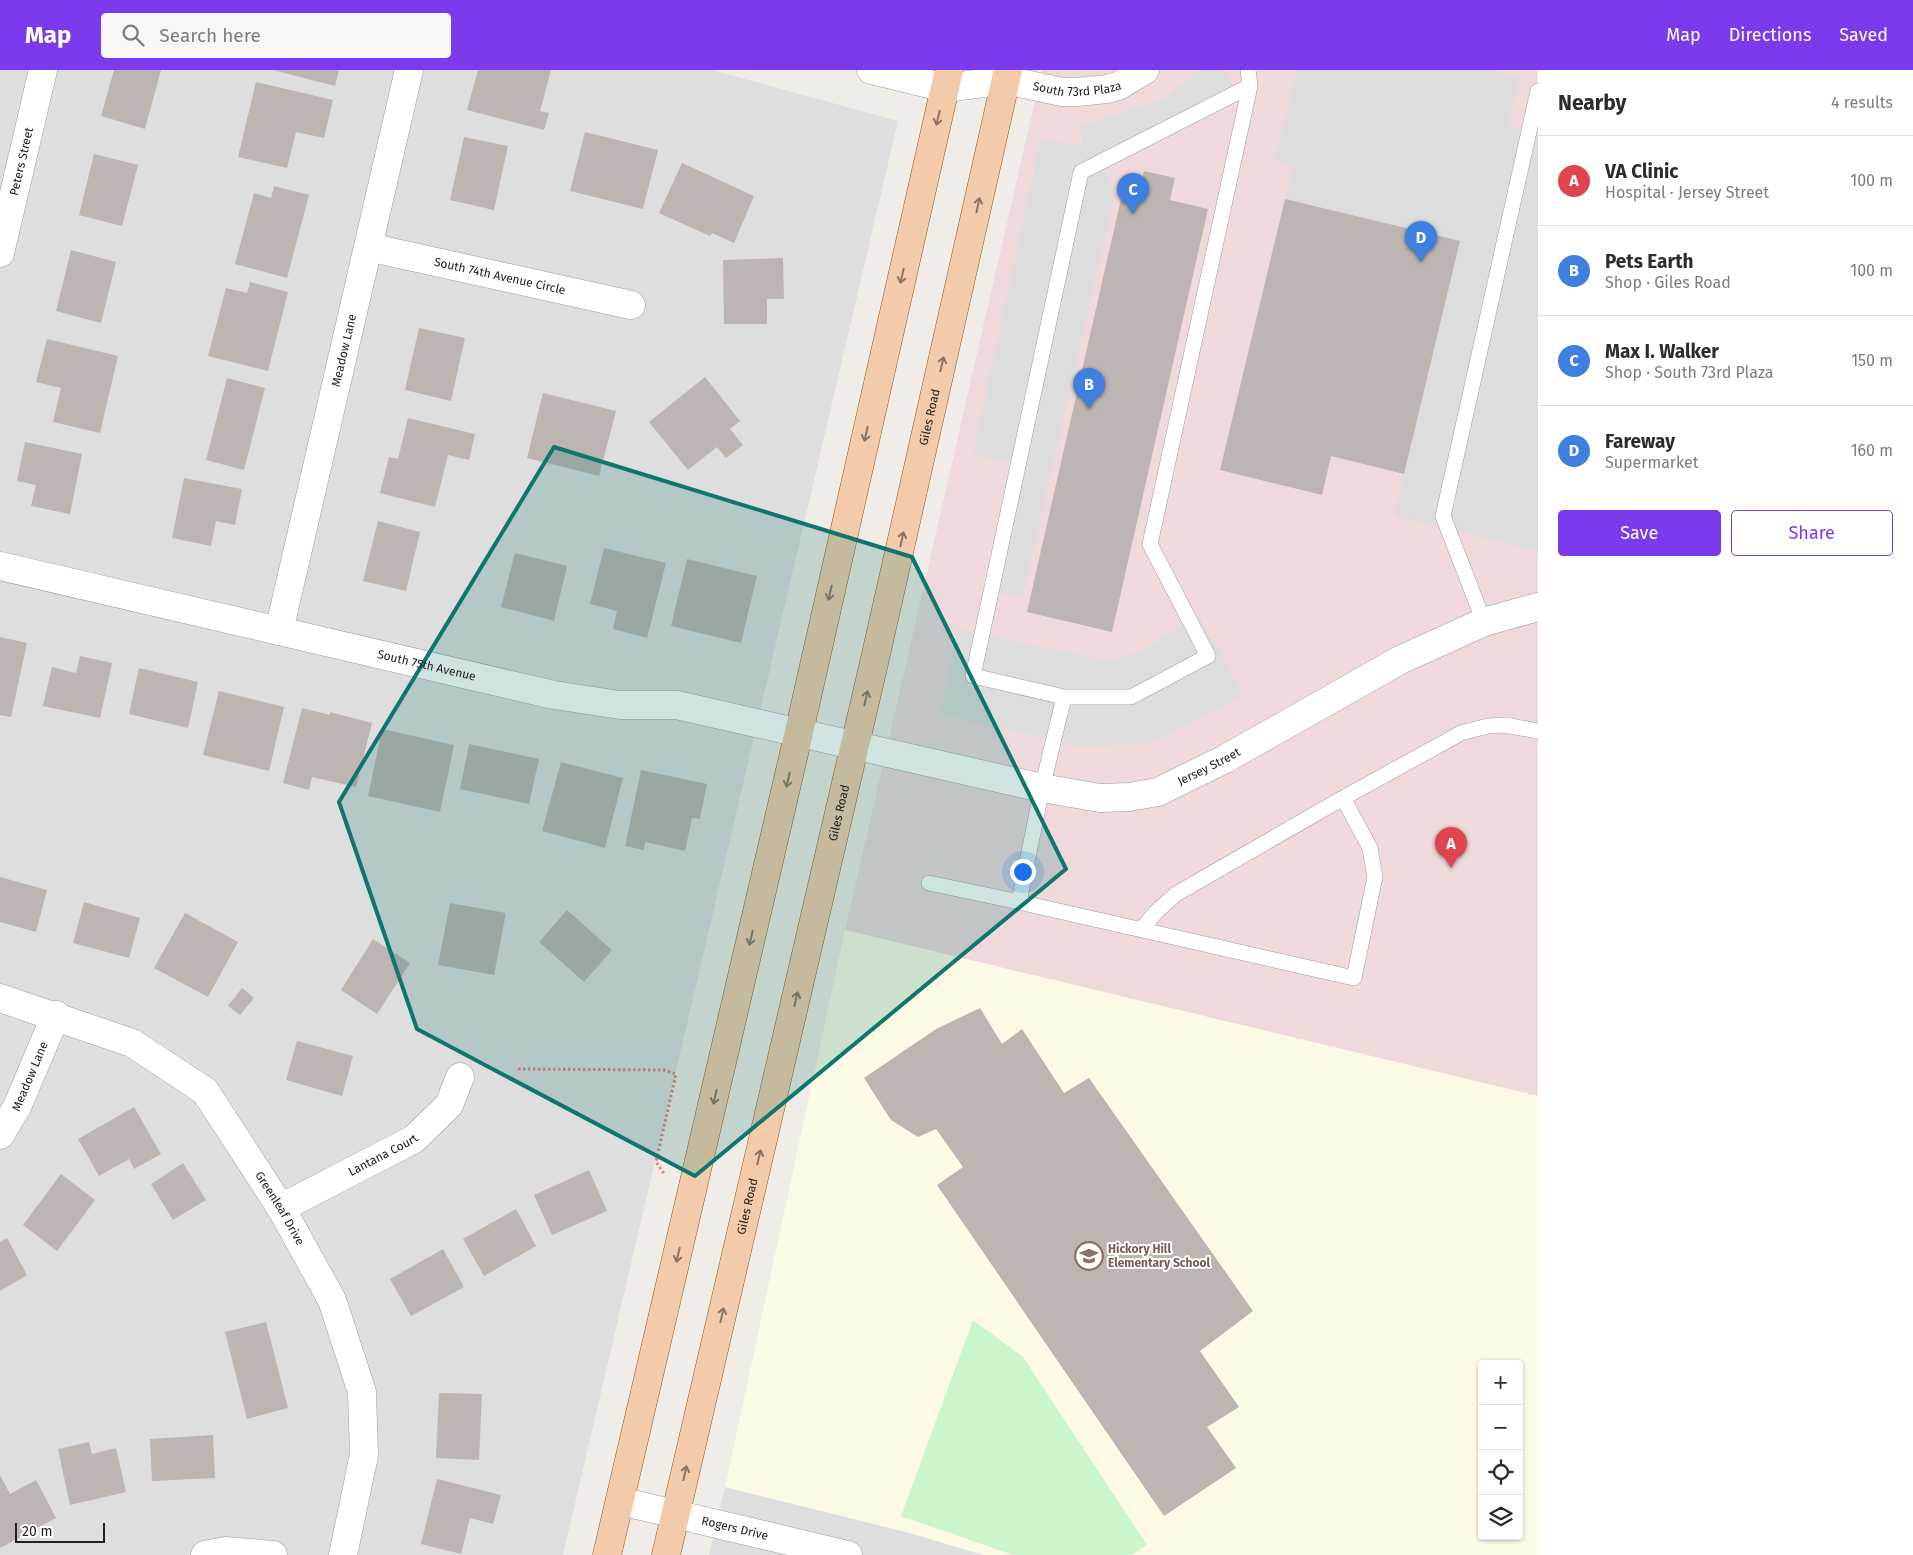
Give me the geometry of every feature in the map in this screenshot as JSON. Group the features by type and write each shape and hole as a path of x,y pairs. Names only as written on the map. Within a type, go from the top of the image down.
{"main road":[{"name":"Giles Road","path":"666,1555 855,745 1002,73"},
{"path":"607,1555 799,732 947,79"}],"street":[{"name":"Peters Street","path":"0,253 43,70"},
{"name":"Meadow Lane","path":"279,631 408,70"},
{"path":"871,70 947,79"},
{"name":"South 73rd Plaza","path":"947,79 1002,73 1062,92 1077,92 1118,86 1145,70"},
{"name":"South 74th Avenue Circle","path":"368,246 631,305"},
{"name":"South 75th Avenue","path":"0,566 554,695 620,705 677,705 855,745"},
{"name":"Jersey Street","path":"855,745 1042,788 1100,798 1129,797 1158,792 1225,759 1400,660 1484,622 1538,607"},
{"name":"Greenleaf Drive","path":"0,998 132,1043 205,1091 281,1208 332,1300 362,1392 364,1455 343,1555"},
{"name":"Meadow Lane","path":"0,1135 17,1107 56,1016"},
{"name":"Lantana Court","path":"281,1208 414,1139 449,1105 460,1078"},
{"name":"Rogers Drive","path":"620,1501 848,1555"},
{"path":"205,1555 226,1551 273,1555"}],"lane":[{"path":"1248,70 1250,86 1150,544 1208,656 1131,697 1064,697 973,676 1081,172 1250,86"},
{"path":"1484,622 1443,516 1538,91"},
{"path":"1019,902 1042,788 1064,697"},
{"path":"1141,930 1156,912 1176,894 1461,733 1488,726 1505,725 1538,731"},
{"path":"929,883 1354,978 1375,877 1370,848 1343,798"}],"path":[{"path":"518,1069 664,1070 676,1074 656,1162 666,1176"}],"highlighted area":[{"path":"554,447 912,557 1066,869 695,1176 417,1029 339,802"}],"shaded area":[{"path":"0,70 712,70 898,121 563,1555 0,1555"},
{"path":"1042,70 1538,70 1538,1096 845,930"},
{"path":"1200,70 1223,70 1239,92 1101,162 1115,193 1022,598 991,592 1018,466 973,454 1041,139 1082,146 1081,126 1164,99"},
{"path":"1297,70 1492,70 1519,77 1507,126 1538,134 1538,551 1394,516 1460,242 1285,199 1293,166 1275,161"},
{"path":"1198,614 1243,695 1169,735 1141,745 1078,746 940,715 958,629 1104,660 1131,655 1155,643"},
{"path":"845,930 1538,1096 1538,1555 983,1555 906,1532 725,1487"},
{"path":"725,1487 848,1513 984,1555 709,1555"}],"green space":[{"path":"973,1320 1023,1357 1147,1545 1132,1555 1013,1555 901,1516"}],"building":[{"path":"114,70 161,70 145,129 101,116"},
{"path":"273,70 339,70 335,86"},
{"path":"478,70 551,70 540,111 549,113 544,130 467,110"},
{"path":"256,82 333,100 324,138 296,132 287,168 238,157"},
{"path":"585,132 658,150 643,209 570,191"},
{"path":"464,137 508,146 494,210 450,200"},
{"path":"94,154 138,165 122,226 79,215"},
{"path":"682,163 754,196 734,243 712,233 710,236 659,213"},
{"path":"1144,171 1175,178 1170,200 1208,209 1112,632 1027,612 1123,190 1139,193"},
{"path":"274,186 309,195 287,278 235,264 254,193 271,198"},
{"path":"1285,199 1460,241 1404,474 1331,456 1322,495 1220,470"},
{"path":"71,250 116,262 101,323 56,311"},
{"path":"783,258 784,299 767,299 767,324 724,324 723,260"},
{"path":"250,282 288,292 268,371 208,356 226,288 247,293"},
{"path":"419,328 465,338 451,401 405,390"},
{"path":"47,339 118,356 100,433 53,422 61,388 36,382"},
{"path":"705,377 740,421 730,429 743,445 726,458 717,447 688,470 649,422"},
{"path":"227,378 265,388 244,470 206,460"},
{"path":"543,393 616,411 599,476 527,458"},
{"path":"408,418 475,434 469,460 448,455 435,507 380,493 389,457 398,459"},
{"path":"25,442 82,454 70,514 31,506 36,485 17,481"},
{"path":"184,478 242,489 235,525 216,521 211,546 172,538"},
{"path":"378,521 420,532 406,591 363,581"},
{"path":"604,548 666,563 647,638 613,629 617,611 590,604"},
{"path":"515,553 567,566 554,621 501,607"},
{"path":"687,559 757,576 741,643 671,626"},
{"path":"0,637 27,643 11,717 0,715"},
{"path":"80,656 112,663 100,718 43,706 52,667 76,673"},
{"path":"139,668 198,682 188,728 129,714"},
{"path":"219,691 284,707 269,771 203,755"},
{"path":"302,708 330,715 330,712 372,723 356,787 312,777 309,790 283,783"},
{"path":"382,729 454,745 440,812 368,796"},
{"path":"469,744 539,759 529,804 460,789"},
{"path":"561,762 623,778 605,848 542,831"},
{"path":"641,770 707,784 700,819 692,818 685,851 645,842 644,850 625,846"},
{"path":"0,877 47,890 36,932 0,922"},
{"path":"84,902 140,918 129,958 73,943"},
{"path":"450,903 506,913 494,975 438,965"},
{"path":"567,910 612,950 584,982 539,942"},
{"path":"185,913 238,942 208,997 154,968"},
{"path":"373,939 410,963 377,1014 341,990"},
{"path":"242,988 254,998 240,1015 228,1006"},
{"path":"980,1008 1002,1044 1022,1029 1064,1093 1089,1078 1253,1311 1200,1351 1239,1407 1207,1427 1236,1468 1164,1516 937,1185 963,1167 936,1129 918,1137 891,1120 864,1078 936,1029"},
{"path":"297,1041 353,1056 342,1096 286,1080"},
{"path":"134,1107 161,1154 134,1169 129,1159 99,1176 78,1139"},
{"path":"183,1163 206,1200 173,1220 151,1184"},
{"path":"589,1170 607,1211 552,1235 534,1195"},
{"path":"61,1174 95,1200 57,1251 23,1225"},
{"path":"516,1209 536,1246 484,1276 463,1239"},
{"path":"7,1238 27,1275 0,1291 0,1242"},
{"path":"443,1249 464,1287 411,1316 390,1279"},
{"path":"266,1322 288,1408 247,1419 225,1332"},
{"path":"439,1393 482,1394 479,1460 436,1458"},
{"path":"213,1435 215,1478 152,1481 150,1439"},
{"path":"89,1442 92,1454 116,1448 126,1492 70,1505 58,1449"},
{"path":"0,1475 10,1494 36,1480 56,1518 0,1548"},
{"path":"437,1479 501,1495 493,1524 470,1518 461,1554 421,1544"}],"place":[{"name":"Max I. Walker","path":"1133,214"},
{"name":"Fareway","path":"1421,262"},
{"name":"Pets Earth","path":"1089,409"},
{"name":"VA Clinic","path":"1451,868"},
{"name":"Hickory Hill Elementary School","path":"1089,1256"}]}
